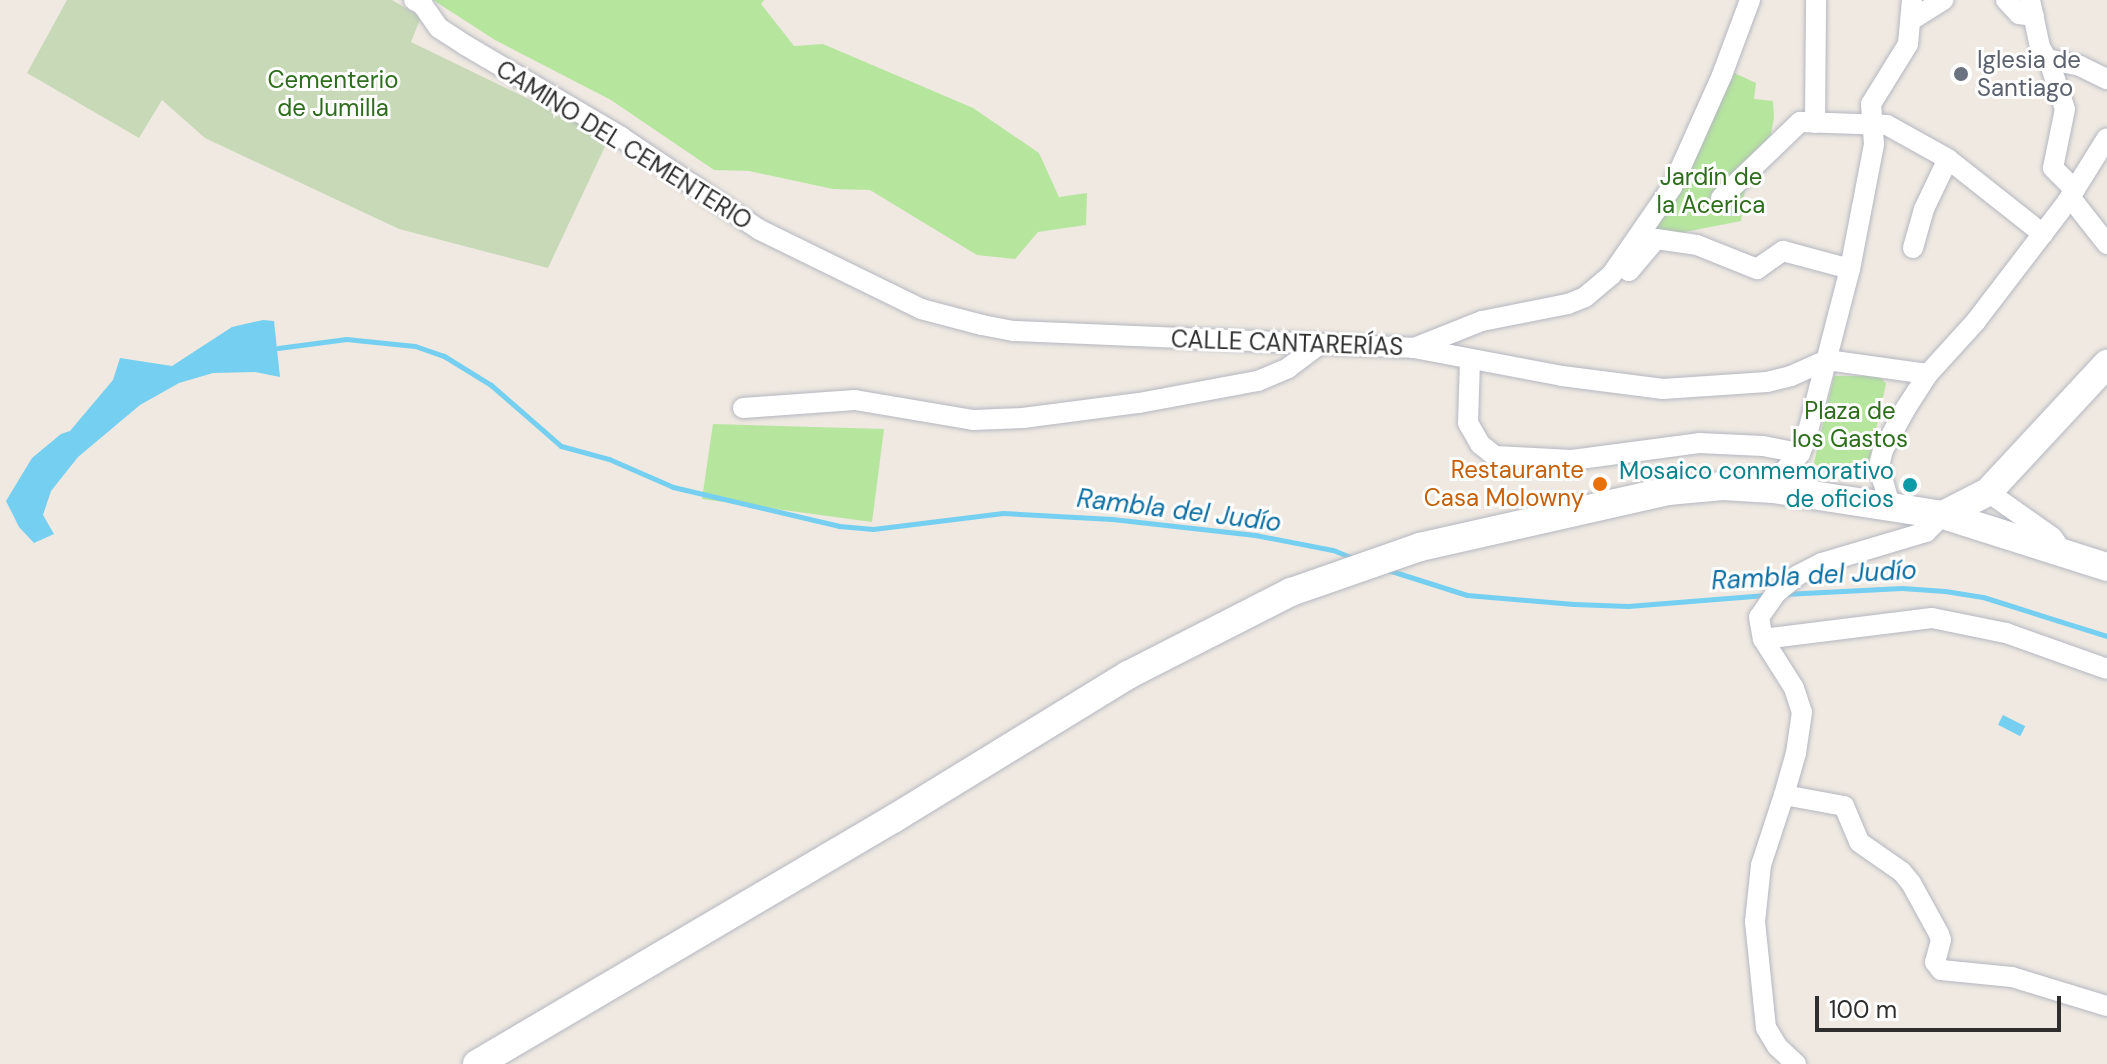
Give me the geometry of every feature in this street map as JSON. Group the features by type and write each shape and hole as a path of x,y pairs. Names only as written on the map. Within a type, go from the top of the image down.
{"main road":[{"path":"1943,515 1988,492 2107,364"},
{"path":"477,1064 893,819 1128,675 1291,592 1398,554 1485,530 1686,488 1773,489 1943,515 2107,567"}],"street":[{"name":"CAMINO DEL CEMENTERIO","path":"414,0 422,4 439,28 452,37 621,137 760,230"},
{"path":"1414,348 1482,321 1568,304 1597,288 1619,264 1672,187 1722,75 1750,0"},
{"path":"1815,123 1816,0"},
{"path":"1773,489 1776,480 1800,453 1827,360 1850,269 1874,144 1874,95 1906,50 1912,18 1943,0"},
{"path":"2006,0 2019,14 2032,8 2040,47 2065,109 2053,168 2107,244"},
{"path":"2047,59 2080,66 2107,79"},
{"path":"1721,198 1790,134 1796,124 1893,126 1948,159 2043,234"},
{"path":"1890,506 1880,474 1880,458 1928,374 1976,321 2043,234 2107,138"},
{"path":"1913,248 1924,209 1948,159"},
{"name":"CALLE CANTARERÍAS","path":"760,230 921,309 997,329 1414,348 1626,386 1663,389 1772,381 1827,360"},
{"path":"1619,264 1629,271 1656,239 1697,245 1757,269 1783,251 1850,269"},
{"path":"743,408 855,400 973,420 1023,418 1139,403 1258,381 1288,368 1320,344"},
{"path":"1470,360 1468,423 1480,444 1495,456 1572,460 1699,443 1763,446 1800,453"},
{"path":"1827,360 1928,374"},
{"path":"1988,492 2052,537 2061,550"},
{"path":"1796,1064 1777,1046 1766,1028 1755,922 1761,865 1796,753 1802,712 1794,688 1763,639 1759,617 1786,584 1822,563 1926,532 1943,515"},
{"path":"1763,639 1932,618 2006,633 2107,669"},
{"path":"1784,795 1844,806 1859,842 1902,872 1911,883 1939,934 1940,947 1935,962 1941,970 2012,977 2107,1006"}],"green space":[{"name":"Cementerio de Jumilla","path":"67,0 392,0 421,17 411,42 609,138 548,268 399,229 205,138 162,100 139,138 27,73"},
{"path":"433,0 764,0 761,4 794,46 823,44 973,108 1039,153 1059,197 1087,193 1086,225 1038,232 1015,259 977,255 870,190 833,189 749,171 714,170 611,100 495,40"},
{"name":"Jardín de la Acerica","path":"1730,71 1756,83 1754,99 1773,101 1770,139 1747,173 1741,221 1669,235 1653,231"},
{"name":"Plaza de los Gastos","path":"1834,376 1880,376 1886,384 1868,466 1858,475 1820,469 1814,463"},
{"path":"713,424 884,429 872,522 702,499"}],"water":[{"path":"263,320 274,321 280,377 255,372 213,373 179,383 140,405 78,457 51,491 43,515 54,534 34,543 19,527 6,501 32,458 61,434 70,431 113,380 120,358 172,366 232,327"},
{"path":"2003,715 2025,726 2020,736 1998,725"}],"waterway":[{"name":"Rambla del Judío","path":"278,348 346,339 415,346 444,356 491,385 561,446 609,459 673,487 839,526 873,529 1003,513 1112,519 1255,535 1333,550 1353,558"},
{"name":"Rambla del Judío","path":"1385,569 1467,595 1574,604 1628,606 1766,595"},
{"name":"Rambla del Judío","path":"1784,594 1902,588 1945,591 1983,597 2107,636"}],"place":[{"name":"Iglesia de Santiago","path":"1961,74"},
{"name":"Restaurante Casa Molowny","path":"1600,484"},
{"name":"Mosaico conmemorativo de oficios","path":"1910,485"}]}
